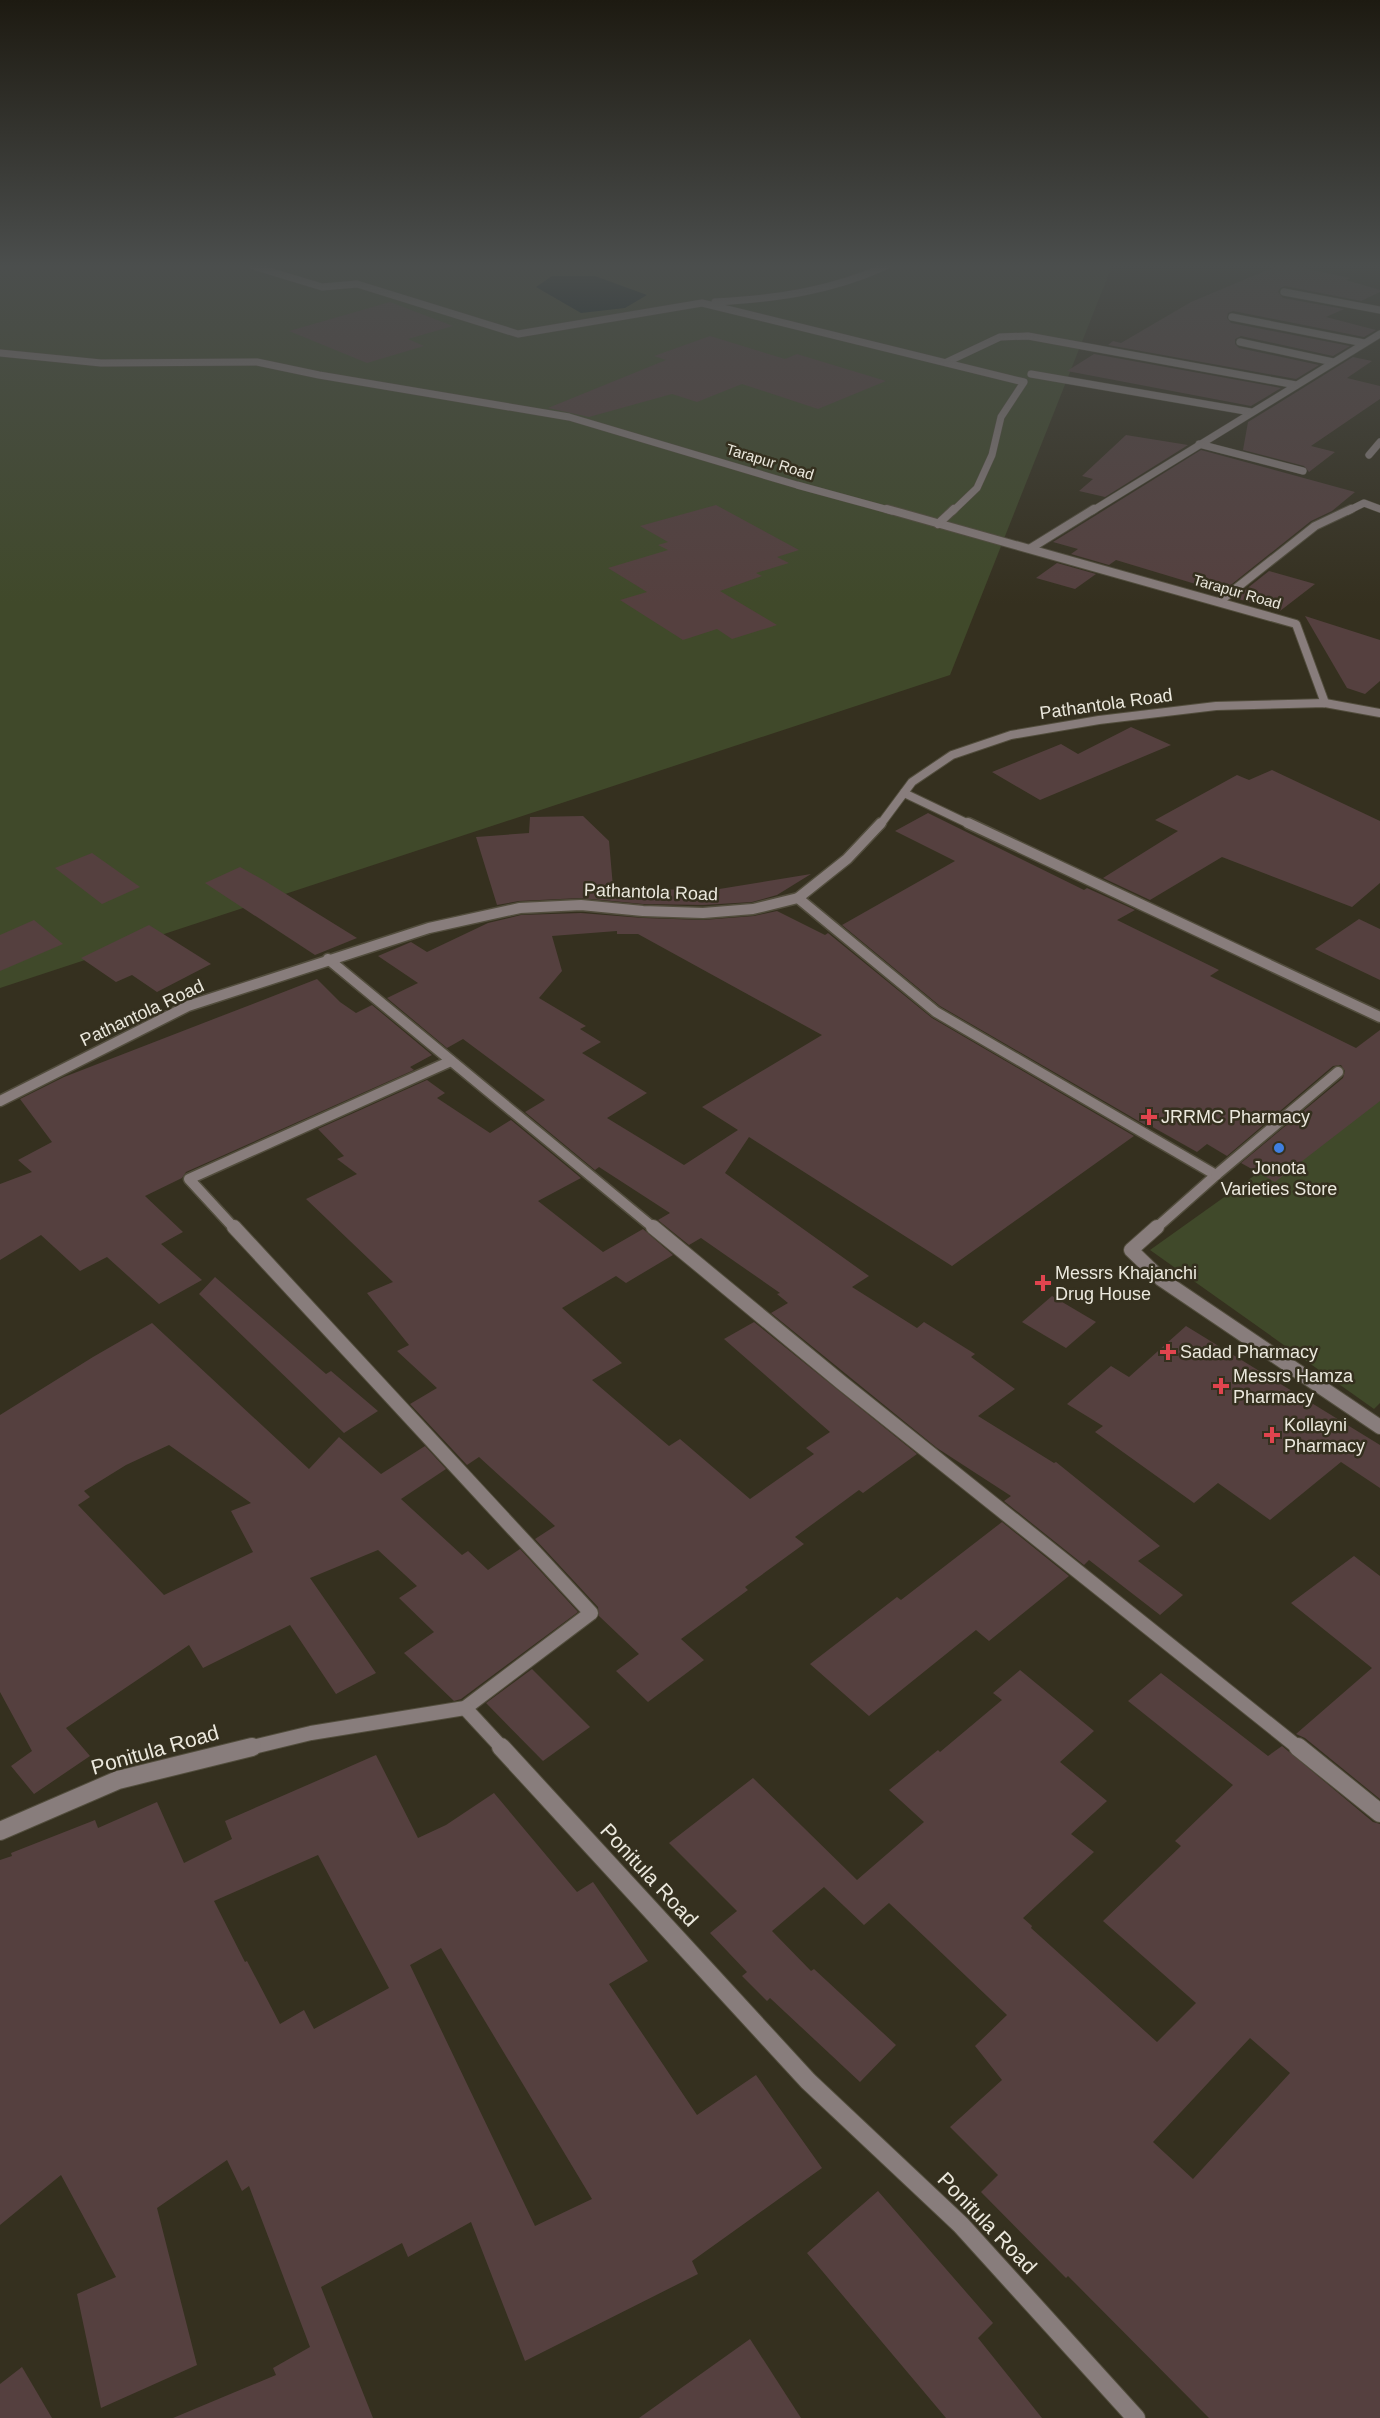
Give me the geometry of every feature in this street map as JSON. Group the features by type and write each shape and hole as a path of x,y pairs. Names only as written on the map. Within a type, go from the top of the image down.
{"street":[{"name":"Tarapur Road","path":"342,379 569,417 797,485 1031,548 1296,624 1325,703"},
{"path":"938,524 977,488 992,455 1001,417 1024,382 1012,379"},
{"path":"1059,379 1251,412"},
{"path":"1262,379 1296,385"},
{"path":"1031,548 1306,379"},
{"path":"1369,454 1380,442"},
{"path":"1199,444 1303,471"},
{"path":"1220,601 1315,526 1364,503 1380,509"},
{"name":"Pathantola Road","path":"0,1101 188,1006 429,928 520,908 581,905 643,911 703,913 753,909 798,898 846,859 880,825 912,782 952,755 1011,735 1099,720 1216,706 1325,703 1380,713"},
{"path":"904,793 1380,1017"},
{"path":"798,898 936,1012 1216,1174"},
{"path":"328,959 842,1383 1380,1813"},
{"path":"451,1061 189,1179 591,1613 465,1708"},
{"path":"1338,1072 1216,1174 1131,1250 1161,1279 1380,1426"},
{"name":"Ponitula Road","path":"0,1831 118,1780 311,1733 465,1708 808,2081 961,2224 1136,2418"}],"green space":[{"path":"0,379 1067,379 950,675 0,988"},
{"path":"1380,1086 1380,1403 1374,1409 1150,1250"}],"building":[{"path":"620,379 879,379 886,381 818,409 742,384 697,402 672,394 589,417 548,408"},
{"path":"1108,379 1231,379 1281,388 1251,406"},
{"path":"1318,379 1350,379 1380,386 1380,399 1311,446 1335,452 1309,472 1304,466 1243,450 1248,422"},
{"path":"1126,435 1188,445 1105,497 1079,491 1093,479 1082,476"},
{"path":"1201,450 1355,492 1332,511 1311,521 1222,592 1116,560 1109,565 1071,554 1078,549 1053,542"},
{"path":"716,505 799,550 777,557 789,563 756,573 762,576 720,591 777,625 732,639 717,629 683,640 620,600 647,592 608,568 668,550 658,545 668,542 640,526"},
{"path":"1057,563 1096,574 1075,589 1036,578"},
{"path":"1269,571 1315,584 1280,611 1235,598"},
{"path":"1305,616 1380,640 1380,681 1365,694 1347,688"},
{"path":"1131,727 1171,745 1040,800 992,772 1061,744 1078,754"},
{"path":"1272,770 1380,821 1380,883 1352,907 1222,857 1150,900 1103,878 1178,831 1155,820 1237,775 1249,780"},
{"path":"928,813 1084,890 1087,888 1135,910 1117,920 1219,970 1210,976 1356,1048 1380,1030 1380,1101 1275,1182 1241,1163 1343,1078 1345,1071 1341,1065 1333,1066 1227,1156 1207,1144 1197,1152 1149,1125 1147,1126 940,1006 842,925 955,861 895,831"},
{"path":"583,816 609,841 613,887 707,891 811,874 777,895 752,902 703,905 643,904 581,898 519,901 497,905 476,837 529,833 530,817"},
{"path":"92,853 140,887 102,904 55,868"},
{"path":"240,867 357,938 315,955 205,883"},
{"path":"777,911 825,935 828,933 932,1018 1134,1136 952,1266 749,1137 725,1173 869,1276 852,1287 917,1328 924,1322 975,1354 971,1357 1015,1389 978,1416 1054,1463 1056,1462 1160,1546 1138,1561 1183,1595 1160,1615 1089,1560 1084,1565 1004,1501 1011,1496 937,1448 771,1313 788,1303 777,1294 780,1293 701,1238 689,1245 658,1220 670,1213 599,1167 595,1170 525,1112 545,1100 463,1039 447,1048 387,998 418,983 378,956 411,942 427,952 488,923 521,915 581,913 703,920 754,916","holes":["617,931 617,934 638,934 822,1035 702,1107 738,1130 684,1165 607,1118 647,1093 582,1053 601,1042 580,1029 586,1026 539,998 562,971 552,936"]},
{"path":"1359,919 1380,929 1380,980 1315,949"},
{"path":"34,920 63,944 0,971 0,935"},
{"path":"149,925 211,964 157,992 132,975 116,982 81,958"},
{"path":"317,979 340,1002 356,1013 372,1005 432,1055 410,1067 414,1070 186,1172 182,1178 145,1196 183,1232 161,1244 202,1280 159,1304 107,1257 80,1271 41,1235 0,1260 0,1184 32,1172 18,1160 52,1142 20,1099 64,1077"},
{"path":"427,1080 445,1093 437,1098 490,1133 511,1120 581,1178 538,1201 603,1252 643,1229 673,1255 626,1283 616,1276 562,1308 622,1363 592,1380 669,1446 680,1439 750,1499 814,1454 806,1448 830,1432 724,1339 754,1322 917,1454 863,1493 859,1490 795,1537 804,1544 745,1587 748,1590 681,1639 704,1660 648,1702 616,1671 639,1654 599,1616 598,1607 535,1539 555,1526 479,1457 467,1465 410,1404 437,1388 397,1351 409,1345 367,1293 393,1282 306,1199 357,1174 337,1159 344,1156 318,1129"},
{"path":"215,1277 326,1374 331,1371 378,1411 344,1433 199,1294"},
{"path":"1052,1296 1096,1322 1066,1348 1022,1322"},
{"path":"152,1323 309,1469 339,1437 381,1474 425,1446 446,1469 401,1499 462,1555 468,1551 488,1570 520,1549 578,1612 461,1699 454,1701 404,1653 434,1632 399,1598 417,1586 378,1550 310,1578 376,1673 336,1694 290,1625 203,1668 189,1645 66,1728 90,1756 34,1794 11,1766 32,1751 0,1692 0,1415","holes":["169,1445 251,1503 231,1511 253,1552 164,1595 78,1505 90,1497 84,1491 126,1465"]},
{"path":"1186,1326 1380,1445 1380,1488 1341,1462 1270,1520 1218,1483 1194,1503 1095,1432 1103,1426 1067,1404 1111,1366 1129,1377"},
{"path":"1002,1522 1069,1576 989,1641 976,1630 869,1716 810,1664 897,1597 901,1600"},
{"path":"1354,1556 1380,1576 1380,1799 1305,1738 1296,1734 1372,1668 1291,1603"},
{"path":"532,1669 590,1727 543,1761 486,1703"},
{"path":"1020,1670 1094,1731 1060,1762 1107,1801 1071,1834 1094,1852 1023,1918 1032,1926 1031,1928 1157,2042 1196,2003 1103,1921 1181,1846 1175,1841 1233,1785 1128,1701 1161,1673 1268,1756 1282,1746 1373,1822 1380,1824 1380,2418 1209,2418 981,2192 998,2175 950,2127 1002,2080 975,2046 1007,2015 889,1903 864,1925 824,1887 772,1931 811,1971 814,1969 896,2045 860,2082 770,1998 767,2001 742,1976 747,1972 710,1933 737,1911 669,1843 753,1778 857,1880 924,1822 889,1790 938,1750 940,1752 1002,1700 993,1693","holes":["1250,2038 1290,2073 1193,2179 1153,2142"]},
{"path":"376,1755 418,1838 446,1825 494,1793 577,1892 593,1882 648,1961 609,1984 697,2115 756,2075 822,2168 692,2261 698,2274 525,2361 471,2222 408,2257 402,2243 321,2287 373,2418 173,2418 276,2375 273,2368 310,2347 249,2186 242,2191 227,2160 157,2208 197,2365 101,2408 77,2294 116,2277 61,2175 0,2225 0,1860 12,1856 11,1853 95,1820 98,1828 157,1802 184,1863 232,1839 225,1821","holes":["318,1855 389,1988 314,2029 304,2010 280,2024 214,1901","441,1948 592,2199 535,2226 410,1965"]},
{"path":"878,2191 993,2323 978,2338 1042,2418 946,2418 807,2253"},
{"path":"750,2339 801,2418 639,2418"},
{"path":"22,2367 52,2418 0,2418 0,2384"}],"place":[{"name":"JRRMC Pharmacy","path":"1149,1117"},
{"name":"Jonota Varieties Store","path":"1279,1148"},
{"name":"Messrs Khajanchi Drug House","path":"1043,1283"},
{"name":"Sadad Pharmacy","path":"1168,1352"},
{"name":"Messrs Hamza Pharmacy","path":"1221,1386"},
{"name":"Kollayni Pharmacy","path":"1272,1435"}]}
